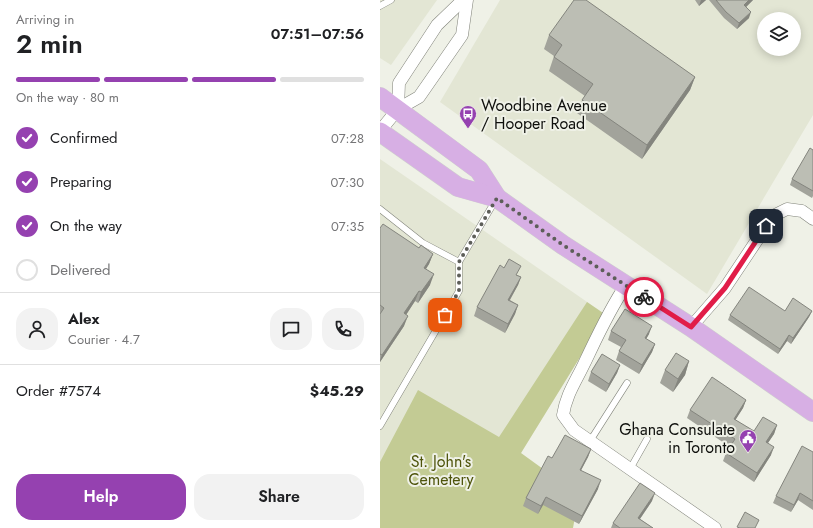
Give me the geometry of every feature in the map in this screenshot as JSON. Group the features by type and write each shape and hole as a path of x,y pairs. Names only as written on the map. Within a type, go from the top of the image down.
{"main road":[{"path":"380,97 479,170 497,198"},
{"path":"380,131 458,187 497,198 563,245 691,327 813,412"}],"street":[{"path":"398,109 399,83 437,25 462,0"},
{"path":"380,131 398,109 419,97 462,35 467,0"},
{"path":"691,327 725,288 773,216 787,209 802,211 813,219"},
{"path":"626,285 612,305 580,372 570,388 563,415 568,423 590,441 715,528"}],"lane":[{"path":"380,6 391,0"},
{"path":"380,426 459,291 459,262 497,198"},
{"path":"380,209 423,243 459,262"},
{"path":"590,441 627,383"},
{"path":"630,469 647,439"}],"shaded area":[{"path":"380,0 437,0 391,65 380,58"},
{"path":"500,0 813,0 813,115 707,294 440,102"},
{"path":"380,159 606,315 521,453 380,528"}],"green space":[{"name":"St. John's Cemetery","path":"587,302 606,315 521,453 579,495 573,528 380,528 380,462 418,390 499,437"}],"building":[{"path":"574,0 586,0 695,77 647,145 582,100 593,84 554,57 562,45 549,35"},
{"path":"716,0 749,0 744,5 751,12 739,23 726,12"},
{"path":"810,148 813,150 813,191 792,179"},
{"path":"383,224 419,248 421,245 433,254 424,268 434,274 421,292 419,291 404,313 408,316 382,355 380,354 380,314 384,308 380,305 380,228"},
{"path":"509,259 521,266 516,275 521,277 508,300 518,305 508,324 477,307 500,265 504,268"},
{"path":"749,287 785,311 793,298 812,311 793,338 789,335 780,349 730,315"},
{"path":"625,309 652,326 645,338 655,344 642,365 619,351 626,340 611,331"},
{"path":"676,353 689,361 678,379 665,370"},
{"path":"602,354 620,365 609,384 591,372"},
{"path":"712,377 746,400 734,419 754,431 763,417 777,425 766,442 774,447 757,473 726,453 735,439 690,410"},
{"path":"565,435 591,449 580,470 601,480 582,516 546,497 541,506 526,498 548,456 552,458"},
{"path":"802,446 813,452 813,501 800,493 794,505 776,496"},
{"path":"640,483 655,493 638,518 653,528 620,528 613,523"},
{"path":"745,512 759,520 755,528 737,527"}],"way so far":[{"path":"445,315 459,291 459,262 497,198 563,245 644,297"}],"place":[{"name":"Woodbine Avenue / Hooper Road","path":"468,129"},
{"name":"Ghana Consulate in Toronto","path":"748,453"}],"route":[{"path":"644,297 691,327 725,288 766,226"}]}
